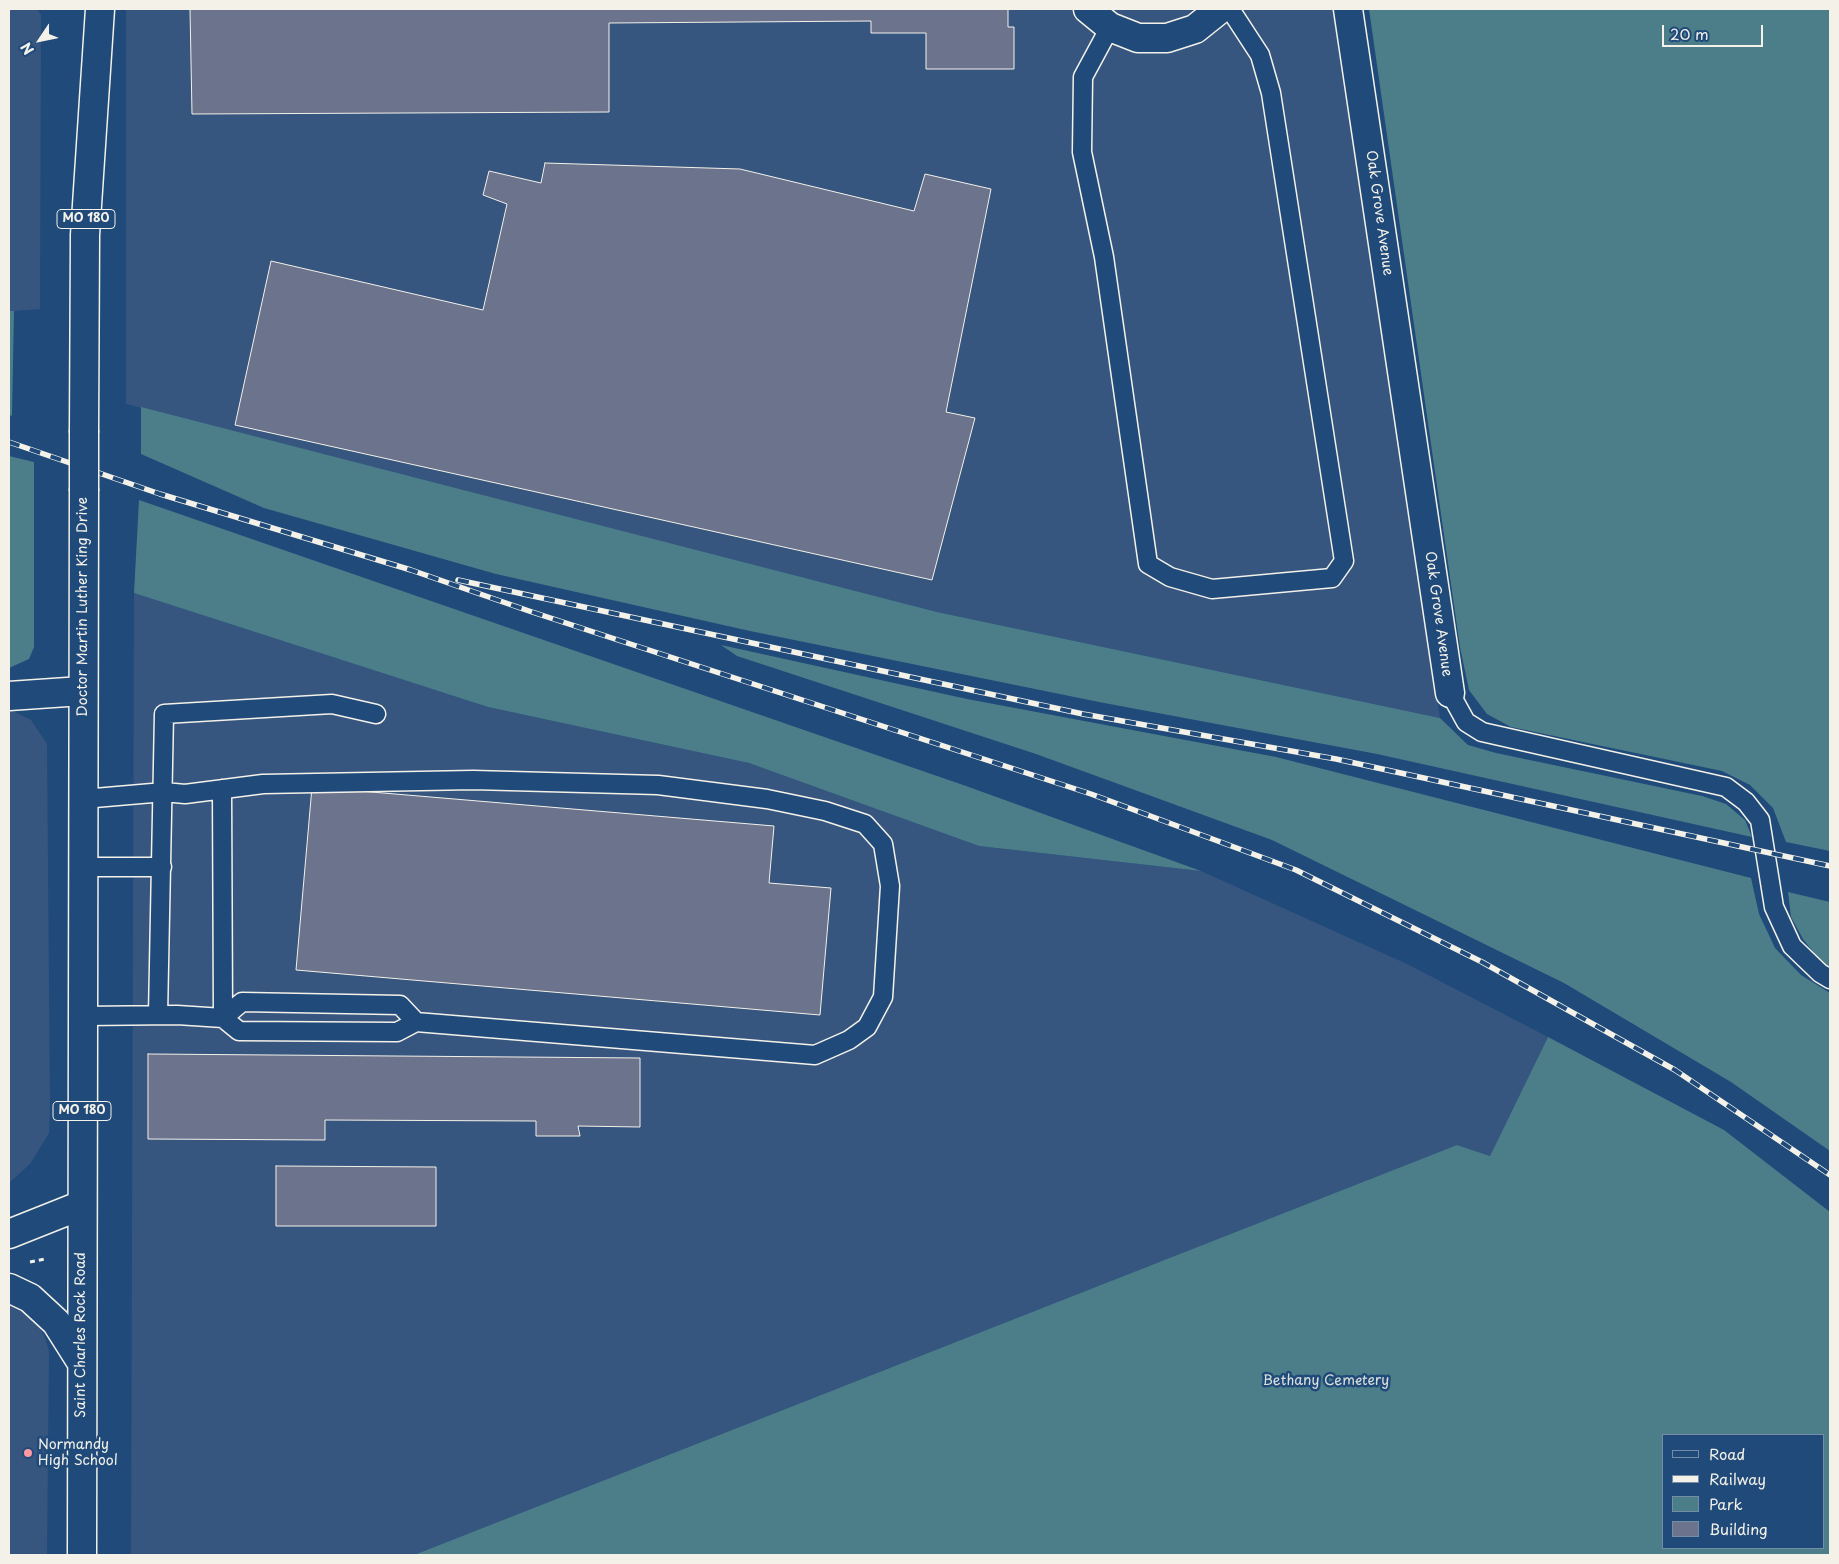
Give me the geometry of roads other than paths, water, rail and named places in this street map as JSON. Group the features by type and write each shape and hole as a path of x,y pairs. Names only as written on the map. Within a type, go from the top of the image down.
{"main road":[{"name":"Doctor Martin Luther King Drive","path":"82,1205 82,691 85,235 100,9"},
{"path":"1088,9 1110,27 1138,38 1167,38 1194,29 1220,9"},
{"name":"Oak Grove Avenue","path":"1348,9 1450,693"},
{"path":"9,696 82,691"},
{"path":"9,1234 82,1205"},
{"name":"Saint Charles Rock Road","path":"82,1205 80,1360 82,1555"},
{"path":"9,1288 30,1298 56,1322 80,1360"}],"lane":[{"path":"1110,27 1083,77 1082,152 1104,257 1148,564 1170,577 1212,589 1332,578 1344,561 1271,93 1260,55 1230,9"},
{"name":"Oak Grove Avenue","path":"1450,693 1466,722 1482,732 1726,787 1746,802 1760,820 1774,907 1792,946 1820,973 1830,979"},
{"path":"158,1015 164,792 164,714 332,704 376,714"},
{"path":"82,798 164,792 185,794 263,784 472,780 658,785 767,799 825,812 865,824 883,844 890,886 883,997 867,1027 849,1040 815,1055 416,1022 397,1032 239,1031 222,1018 158,1015 83,1016"},
{"path":"222,789 222,1018"},
{"path":"82,867 162,867"},
{"path":"222,1018 242,1002 400,1005 416,1022"}],"railway":[{"path":"9,442 160,494 411,570 529,611 1091,794 1296,870 1482,962 1675,1070 1830,1175"},
{"path":"458,580 1083,714 1336,759 1830,866"}],"place":[{"name":"Normandy High School","path":"28,1453"}],"park label":[{"name":"Bethany Cemetery","path":"1326,1381"}]}
